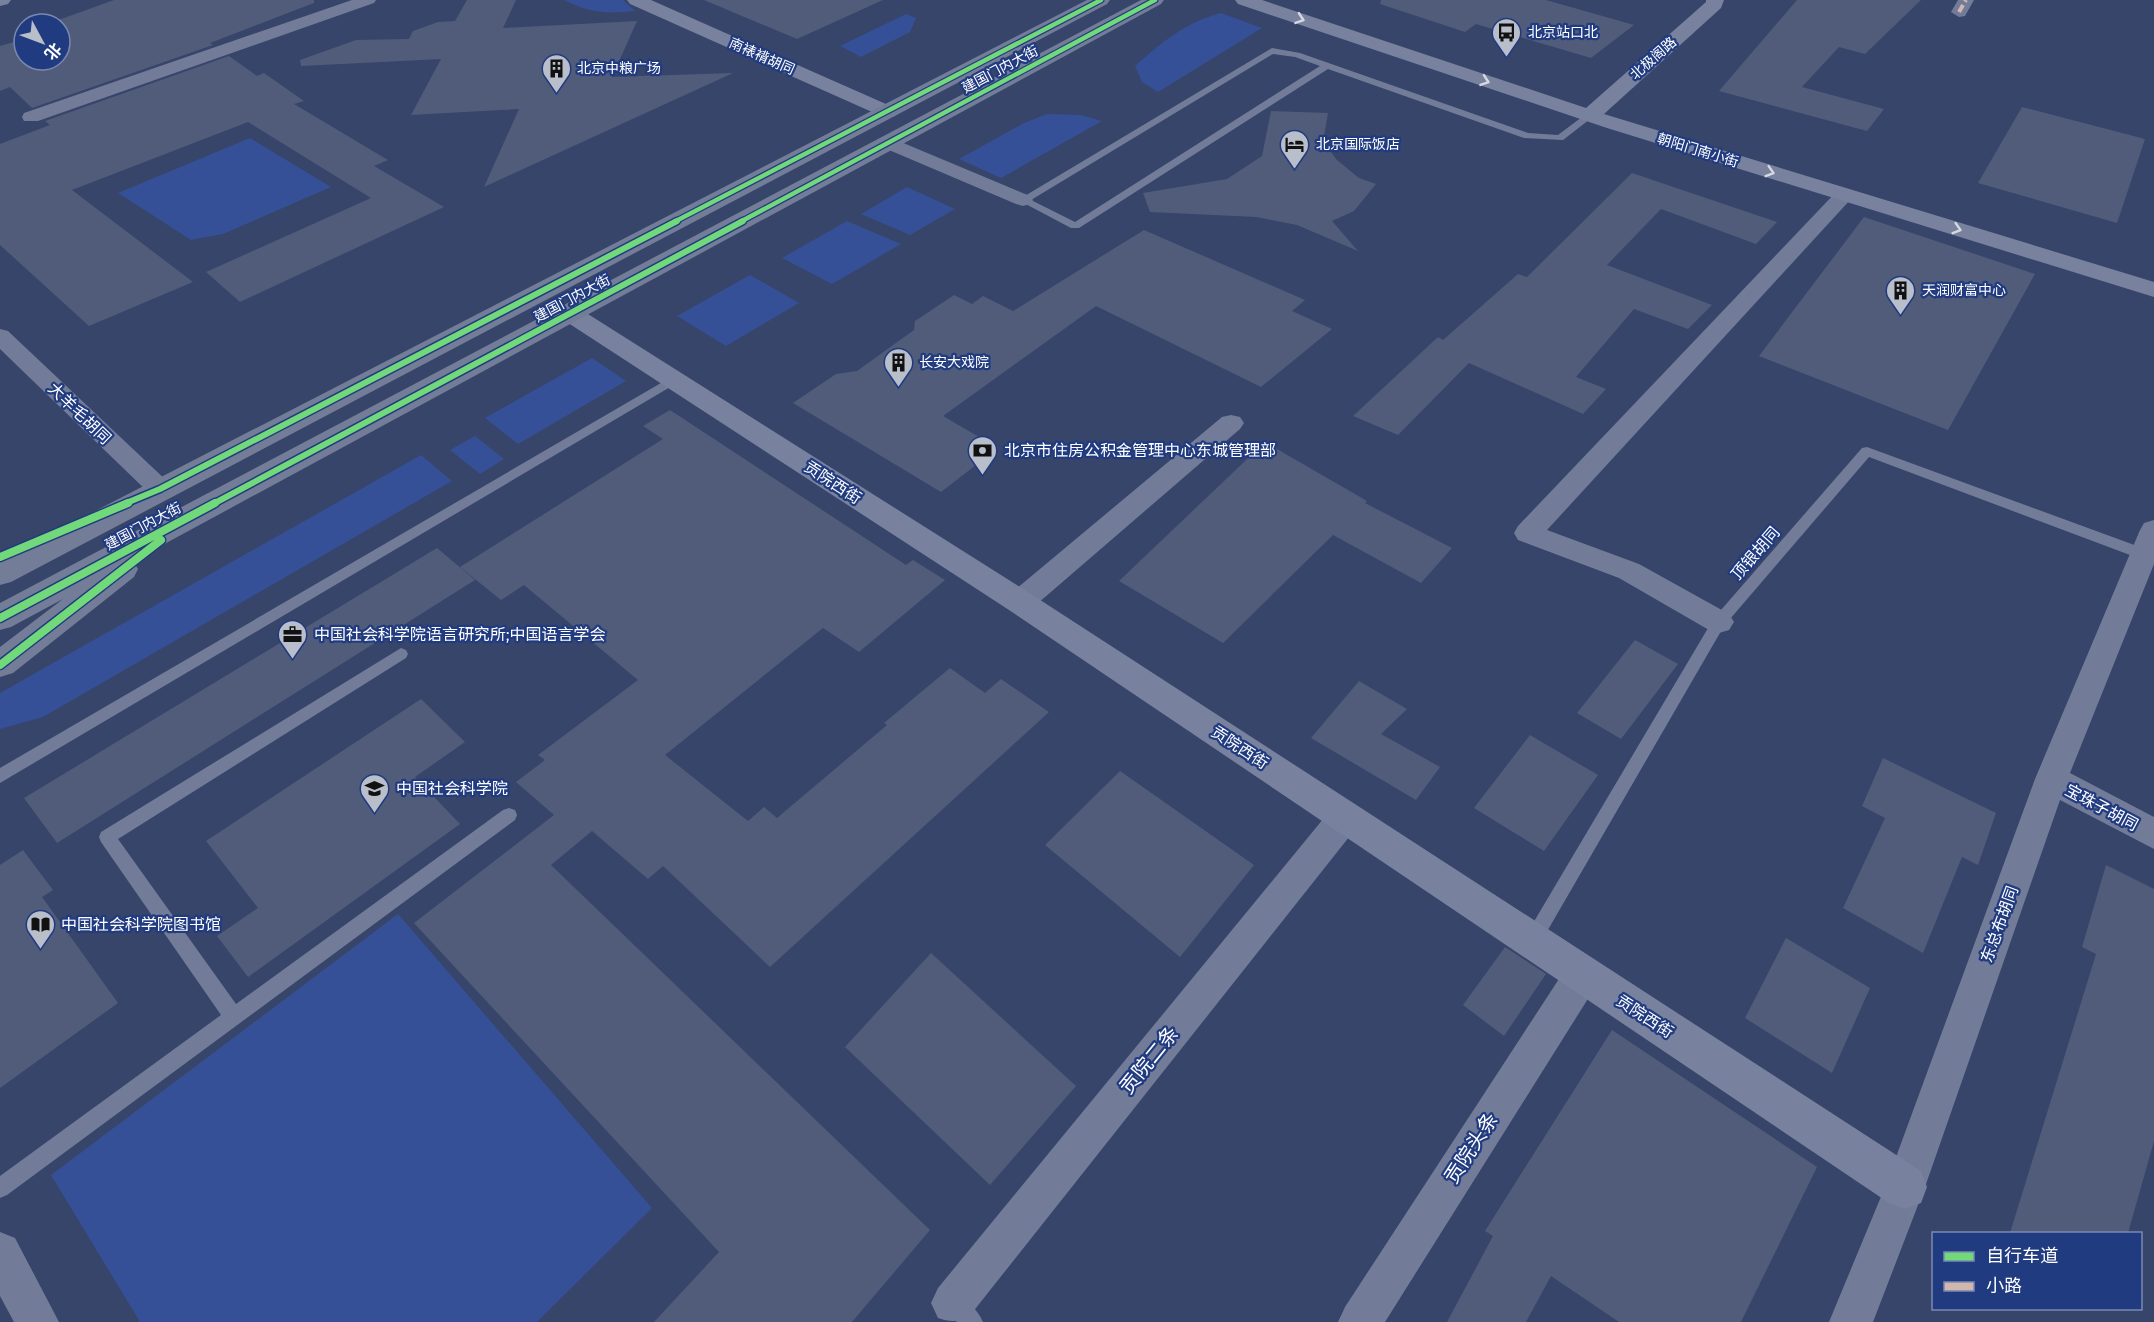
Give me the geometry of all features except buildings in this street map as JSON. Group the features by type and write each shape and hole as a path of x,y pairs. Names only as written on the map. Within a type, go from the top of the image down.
{"highway":[{"name":"建国门内大街","path":"0,574 1101,0"},
{"name":"建国门内大街","path":"0,618 1155,0"},
{"path":"0,557 160,489"},
{"path":"1,665 196,512"}],"street":[{"path":"31,117 368,0"},
{"name":"南裱褙胡同","path":"636,0 894,108"},
{"path":"661,0 894,108"},
{"name":"朝阳门南小街","path":"1244,0 1589,116 2154,290"},
{"name":"朝阳门南小街","path":"1304,0 1606,101 1950,206"},
{"name":"北极阁路","path":"1589,116 1715,4 1715,0"},
{"path":"889,143 1023,201"},
{"path":"1719,622 1629,571 1528,533 1844,195"},
{"name":"贡院西街","path":"571,314 1020,602 1905,1187"},
{"name":"大羊毛胡同","path":"0,336 160,489"},
{"path":"1020,602 1231,423"},
{"name":"东总布胡同","path":"1851,1322 1905,1187 2051,779 2148,542"},
{"name":"宝珠子胡同","path":"2051,779 2154,834"},
{"name":"贡院二条","path":"962,1312 1345,817"},
{"name":"贡院头条","path":"1360,1322 1583,974"},
{"path":"0,1253 37,1322"}],"lane":[{"path":"1023,201 1272,51 1297,55 1325,67 1527,136 1560,138 1589,116"},
{"path":"1023,201 1075,226 1325,67"},
{"path":"0,776 673,380"},
{"name":"顶银胡同","path":"1532,941 1719,622 1867,451 2148,542"},
{"path":"234,1017 107,837 401,654"},
{"path":"0,1188 509,815"}],"shaded area":[{"path":"564,0 623,0 635,11 599,12"},
{"path":"1221,13 1262,28 1158,92 1142,82 1135,66 1145,57 1186,27"},
{"path":"906,14 916,18 910,32 861,57 840,46"},
{"path":"1047,114 1081,115 1102,121 1001,178 959,159 1024,123"},
{"path":"250,138 331,187 223,234 191,240 118,193"},
{"path":"907,187 955,209 910,235 861,214"},
{"path":"847,221 901,244 832,284 782,258"},
{"path":"750,275 799,303 726,346 677,316"},
{"path":"592,358 626,381 518,444 485,418"},
{"path":"475,436 504,459 480,474 450,450"},
{"path":"421,455 452,481 43,717 0,729 0,693"},
{"path":"398,914 652,1208 537,1322 140,1322 51,1175"}],"marked path":[{"path":"1959,12 1966,0"}],"cycle path":[{"path":"0,557 160,489 1101,0"},
{"path":"0,618 1155,0"},
{"path":"0,665 161,540"}],"place":[{"name":"北京站口北","path":"1507,58"},
{"name":"北京中粮广场","path":"556,94"},
{"name":"北京国际饭店","path":"1295,170"},
{"name":"天润财富中心","path":"1901,316"},
{"name":"长安大戏院","path":"898,388"},
{"name":"北京市住房公积金管理中心东城管理部","path":"983,476"},
{"name":"中国社会科学院语言研究所;中国语言学会","path":"293,660"},
{"name":"中国社会科学院","path":"375,814"},
{"name":"中国社会科学院图书馆","path":"40,950"}]}
